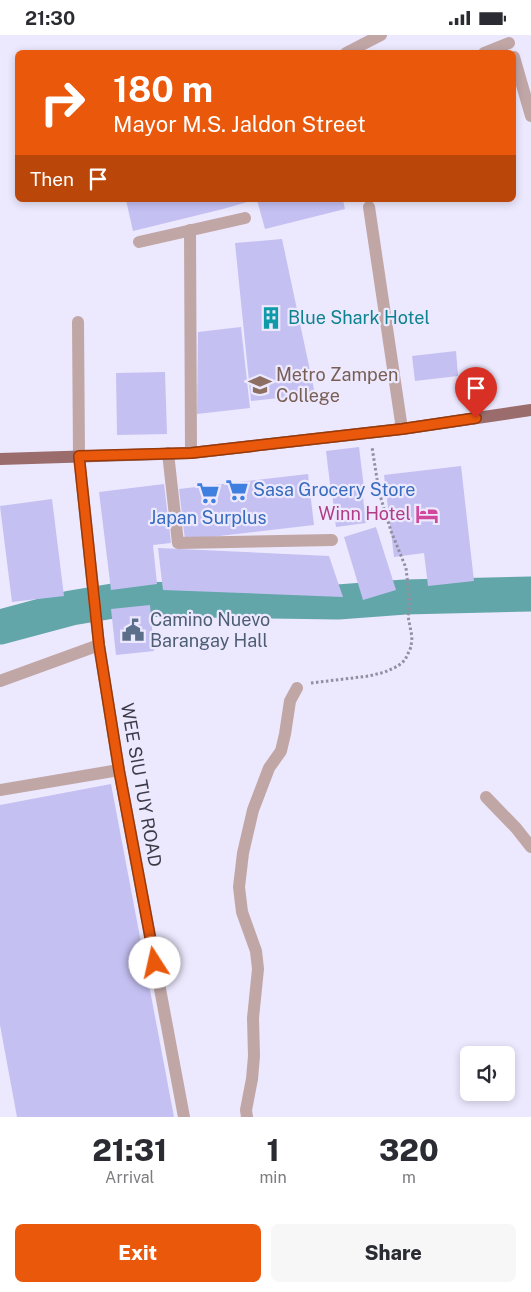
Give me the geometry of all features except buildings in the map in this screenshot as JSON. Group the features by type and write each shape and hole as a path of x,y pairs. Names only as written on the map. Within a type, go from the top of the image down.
{"main road":[{"path":"0,459 191,453 402,429 531,410"}],"street":[{"path":"352,50 381,35"},
{"path":"492,50 510,43"},
{"path":"516,64 531,115"},
{"path":"369,207 402,429"},
{"path":"139,242 245,218"},
{"path":"190,230 191,453"},
{"name":"WEE SIU TUY ROAD","path":"78,322 79,456 99,645 119,770 184,1117"},
{"path":"168,453 178,543 332,540"},
{"path":"0,681 99,645"},
{"path":"247,1117 246,1110 254,1056 253,1018 258,969 256,951 242,912 240,887 243,853 252,810 269,768 281,751 290,701 297,688"},
{"path":"0,790 119,770"},
{"path":"486,797 516,828 531,847"}],"path":[{"path":"297,688 306,683 369,676 385,672 398,666 405,660 411,647 412,637 408,616 410,604 406,568 391,531 379,492 369,432"}],"waterway":[{"path":"0,627 71,608 125,599 338,602 405,597 531,594"}],"place":[{"name":"Blue Shark Hotel","path":"271,318"},
{"name":"Metro Zampen College","path":"260,385"},
{"name":"Sasa Grocery Store","path":"237,490"},
{"name":"Japan Surplus","path":"208,493"},
{"name":"Winn Hotel","path":"427,514"},
{"name":"Camino Nuevo Barangay Hall","path":"133,630"}],"route":[{"path":"155,963 119,770 99,645 79,456 191,453 402,429 476,418"}]}
